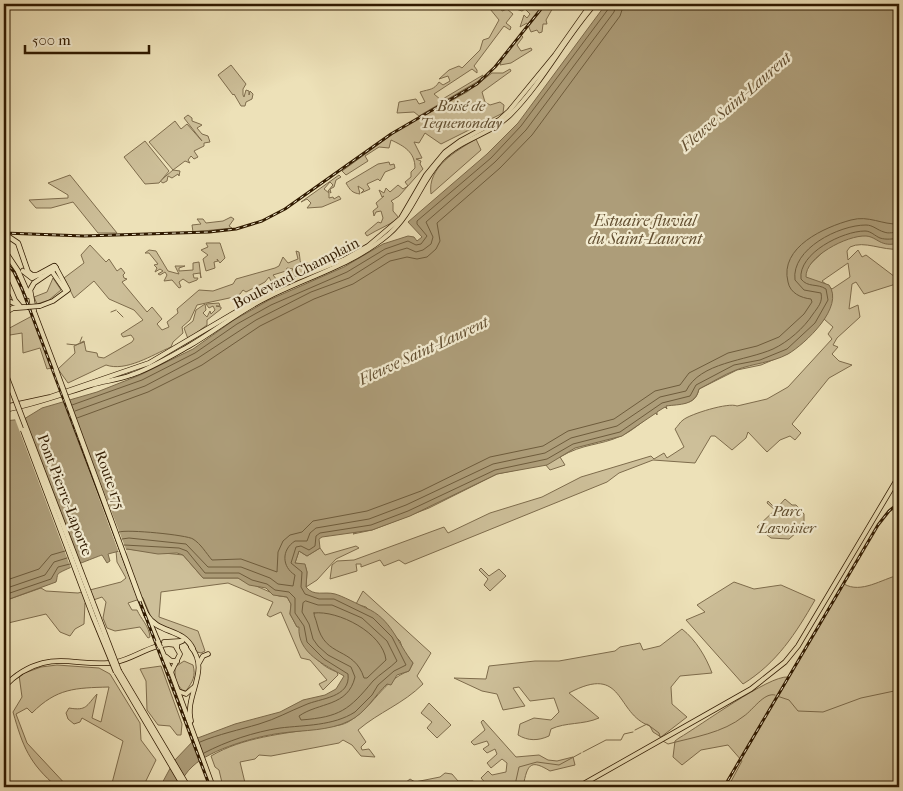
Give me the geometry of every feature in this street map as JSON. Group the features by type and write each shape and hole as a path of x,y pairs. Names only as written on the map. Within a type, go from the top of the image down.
{"highway":[{"path":"10,236 18,243 28,272 32,275 40,275"},
{"path":"4,250 18,271 34,312"},
{"path":"23,270 32,278 53,268"},
{"path":"34,312 30,288 53,268"},
{"path":"4,280 8,291 5,301"},
{"path":"4,313 13,308 23,307"},
{"name":"Route 175","path":"34,312 140,599 171,672"},
{"name":"Pont Pierre-Laporte","path":"4,369 100,630"},
{"name":"Pont Pierre-Laporte","path":"4,377 100,630"},
{"path":"146,614 154,625 182,636 195,651"},
{"path":"100,630 118,672 186,787"},
{"path":"177,647 177,643 182,641"},
{"path":"164,654 171,661 177,661"}],"main road":[{"name":"Boulevard Champlain","path":"4,408 50,397 148,363 291,281 345,259 368,246 401,218 429,170 444,152 460,140 494,123 509,111 555,55 591,4"},
{"name":"Boulevard Champlain","path":"4,408 53,399 94,384 139,372 188,347 258,302 307,278 337,267 371,248 403,220 428,176 443,158 462,142 496,126 511,114 558,55 595,4"},
{"path":"5,301 23,307 40,306 53,301 67,291 53,268"},
{"path":"4,274 15,300 23,307"},
{"path":"578,787 751,689 785,662 798,646 899,476"},
{"path":"108,664 164,642 182,641 195,651 208,652 199,663 196,683 190,702 189,719"},
{"path":"4,687 17,675 43,663 54,661 95,665 108,664 164,645 170,644 177,647 180,654 171,672 214,787"},
{"path":"195,651 199,663"},
{"path":"177,690 187,694 196,683"}],"green space":[{"path":"486,4 491,4 495,8 500,7 502,11 507,9 513,14 506,23 511,27 510,30 504,26 474,66 477,73 472,69 434,94 441,100 483,75 480,80 419,116 414,112 397,113 399,102 416,99 419,104 425,102 420,92 433,88 439,82 443,85 450,81 448,76 439,79 449,70 459,66 462,68 480,50 483,40 489,38 499,20"},
{"path":"511,4 520,4 512,8"},
{"path":"520,4 528,4 531,8 536,4 555,4 546,20 547,24 543,24 542,32 539,33 537,30 531,32 527,23 520,27 524,15 527,18 530,14 525,9 522,11 513,8 520,9 523,6"},
{"path":"521,35 523,37 517,45 521,51 531,48 532,50 511,63 500,65 502,59"},
{"path":"231,65 246,84 243,89 244,97 246,90 249,91 249,95 250,91 253,94 252,99 246,102 245,106 241,106 234,94 218,75"},
{"name":"Boisé de Tequenonday","path":"510,69 511,71 482,92 485,102 490,105 500,102 504,105 503,113 441,144 425,133 419,143 414,142 422,158 416,159 421,161 420,164 423,169 408,186 405,182 411,177 411,172 415,168 415,162 408,150 391,140 389,148 379,147 365,156 368,161 346,175 342,171 401,128 467,92 492,73 503,73"},
{"path":"188,115 192,118 192,121 202,125 197,128 202,134 208,136 210,142 204,143 204,146 194,151 198,157 194,159 191,156 188,160 190,163 185,161 173,170 149,142 175,121 181,129 187,124 202,141 184,118"},
{"path":"476,139 481,150 431,194 431,184 438,168 444,161"},
{"path":"145,141 169,171 159,183 145,184 124,157"},
{"path":"389,162 390,165 394,164 395,168 385,172 380,181 378,179 367,184 370,189 361,193 364,190 358,186 360,194 352,191 346,183 378,164"},
{"path":"173,170 180,171 179,176 178,174 172,178 168,176 167,181 163,183 160,181"},
{"path":"70,175 117,233 98,233 73,202 51,208 36,208 29,200 68,198 68,195 48,183"},
{"path":"339,175 341,177 336,180 334,187 330,189 331,193 328,191 333,185 330,182 324,189 329,193 329,198 333,197 334,199 339,196 341,199 322,207 307,208 311,203 307,199 301,202"},
{"path":"899,181 899,249 855,245 847,251 848,260 858,250 862,257 866,255 899,280 899,283 864,294 856,282 852,284 849,309 858,305 860,317 837,338 833,345 838,347 832,354 839,361 852,365 829,378 792,424 801,433 795,440 790,436 780,440 767,452 748,432 746,438 732,450 715,436 711,436 695,463 653,460 619,473 607,482 405,564 399,560 384,566 380,560 361,567 361,564 356,564 357,571 330,579 332,565 337,561 354,560 444,527 448,533 490,513 542,497 581,477 651,456 654,459 664,453 667,458 684,447 675,429 687,418 718,407 737,406 767,399 788,387 832,339 828,334 833,327 824,319 801,344 789,353 761,365 737,370 699,389 694,399 686,403 666,406 621,436 569,452 560,457 565,465 550,470 545,464 497,474 429,508 372,530 353,534 807,267","holes":["848,263 850,277 832,289 822,281"]},
{"path":"398,185 403,189 408,186 399,196 391,201 393,203 393,211 399,218 367,236 365,233 378,222 381,223 383,218 381,211 376,212 374,216 373,211 378,207 376,203 384,196 382,197 379,190 384,193 386,188 390,192"},
{"path":"231,217 234,219 229,226 232,228 193,232 192,225 201,224 197,219 203,219 206,223 223,221"},
{"path":"206,243 220,243 225,258 220,263 217,259 218,261 214,262 215,268 206,271 203,259 208,255 201,250 208,247"},
{"path":"90,245 106,262 109,259 117,271 121,268 125,273 123,275 124,278 127,279 122,282 147,312 152,307 162,319 157,324 162,330 169,327 167,322 178,313 177,309 199,290 213,291 233,284 236,279 275,268 279,266 283,257 288,263 298,259 296,251 299,252 302,269 306,267 306,263 310,263 311,268 307,272 293,278 290,273 293,269 287,268 286,271 273,275 277,280 272,283 269,277 265,282 246,292 243,290 234,297 197,305 190,320 182,327 183,333 173,342 171,347 130,364 114,367 106,365 68,383 58,369 75,353 74,346 84,341 86,351 97,353 98,357 104,358 132,342 134,339 131,335 123,337 121,334 143,320 134,310 109,299 94,281 74,298 64,278 84,263 81,255"},
{"path":"149,250 156,251 168,271 179,274 175,266 185,266 179,268 179,271 193,270 193,263 199,262 201,278 200,273 193,274 194,278 198,278 197,280 189,283 183,279 179,282 181,287 179,288 172,280 164,281 167,275 165,272 160,275 158,274 163,271 160,269 155,272 157,268 154,265 158,264 149,253 145,253"},
{"path":"53,278 61,290 49,300 37,304 34,297 47,292"},
{"path":"219,303 220,306 216,306 221,307 221,309 207,320 207,325 188,339 184,328 193,321 196,310 205,304 206,310 203,313 207,317 210,311 211,314 215,310 213,306 209,308 206,304"},
{"path":"32,316 51,368 47,369 40,348 23,353 22,333 4,336 4,331"},
{"name":"Parc Lavoisier","path":"785,499 792,505 796,505 804,514 804,526 789,539 771,538 757,527 775,510 767,503 768,501 776,509"},
{"path":"356,546 359,548 336,559 317,580 306,587 307,572 305,565 295,563 299,551 307,556 320,548 325,555"},
{"path":"127,549 183,555 203,578 238,578 279,596 287,597 291,604 290,614 297,627 299,626 313,654 329,669 337,672 338,675 323,690 319,684 327,680 310,660 301,658 281,612 270,617 267,615 273,602 228,583 161,592 159,617 198,631 205,651 201,653 197,652 189,640 153,622 143,598 128,603 132,610 137,610 147,626 150,637 148,638 140,627 115,631 107,628 103,618 106,602 102,597 85,603 84,624 75,629 70,636 60,632 46,614 4,624 4,601 41,588 46,591 78,593 121,582 126,578 117,562 116,551"},
{"path":"481,568 489,576 499,569 506,576 490,591 484,585 488,579 479,570"},
{"path":"899,575 899,787 728,787 742,761 728,745 701,750 682,765 673,757 675,741 679,738 751,692 766,684 788,677 844,584 851,587 864,587"},
{"path":"734,582 754,589 781,585 815,600 801,624 776,657 743,684 686,620 705,612 697,605"},
{"path":"363,591 431,653 417,676 423,684 358,730 366,742 361,747 362,750 369,749 375,757 361,756 352,745 343,740 339,743 271,756 259,755 255,759 240,762 246,787 223,787 219,770 215,767 211,756 236,744 250,740 345,724 357,716 392,681 409,671 413,663 403,650 400,641 366,607 356,604"},
{"path":"682,629 700,649 712,673 680,676 671,687 672,704 687,717 661,737 653,732 650,726 630,712 610,687 600,684 587,685 569,693 599,718 551,729 549,736 533,740 518,735 520,724 534,718 551,720 559,712 554,698 530,701 519,687 513,688 525,706 503,710 497,694 482,691 454,678 486,679 489,666 535,661 559,661 615,651 620,647 640,643 643,650 660,646"},
{"path":"184,661 193,665 194,672 192,681 186,691 182,690 175,681 175,667"},
{"path":"57,665 99,668 110,674 140,723 141,740 156,760 143,787 111,787 123,741 82,718 80,722 74,724 68,719 66,713 69,708 79,709 86,707 97,694 92,718 101,722 109,687 67,691 50,699 32,713 27,708 16,714 27,743 68,787 57,787 33,762 20,735 13,712 22,697 19,675 41,667"},
{"path":"161,666 182,724 181,735 177,735 170,726 158,725 147,710 146,681 140,669"},
{"path":"429,703 451,725 437,738 427,728 432,722 421,713"},
{"path":"483,720 516,757 539,755 548,760 557,761 573,757 575,765 550,771 539,765 532,765 527,771 524,782 529,787 489,787 481,778 488,771 492,775 506,772 507,763 502,759 491,768 487,763 497,754 495,749 487,753 483,749 489,745 487,741 474,745 471,742 485,730 481,722"},
{"path":"445,773 452,774 458,781 473,781 481,787 400,787 410,779 415,782 440,777"}],"water":[{"name":"Estuaire fluvial du Saint-Laurent","path":"606,4 899,4 899,243 883,243 866,236 848,239 838,243 812,262 806,277 829,285 833,294 832,304 828,314 813,334 788,354 726,374 699,389 694,399 682,404 666,406 667,409 665,407 657,412 657,415 656,413 622,436 575,448 547,465 497,474 410,516 372,530 322,537 319,539 320,548 307,556 299,551 295,563 305,564 307,572 306,587 312,592 331,593 341,596 375,612 388,625 413,663 409,671 397,675 391,685 387,684 365,709 349,721 325,728 282,733 235,744 201,760 188,771 177,787 160,787 174,761 195,739 235,724 280,712 303,700 325,695 336,689 344,676 321,663 307,651 300,636 299,627 297,627 290,614 291,604 287,597 273,595 266,588 249,585 238,578 203,578 183,555 177,553 158,554 127,549 108,554 110,561 107,563 102,555 60,572 56,582 4,601 4,421 24,419 42,408 97,392 140,375 193,349 234,320 269,300 344,267 383,244 408,236 414,237 417,241 422,237 408,222 487,154 518,123"}],"pier":[{"path":"68,398 127,552 125,553 119,553 63,400"},
{"path":"24,416 79,567 72,571 15,419"}],"waterway":[{"path":"111,312 116,310"},
{"path":"117,311 123,317"},
{"path":"80,342 82,337"},
{"path":"67,344 76,345 84,342"},
{"path":"777,696 789,700 798,711 823,712 861,698 899,690"},
{"path":"663,741 668,744 698,737 727,727 736,722 767,696 775,695"},
{"path":"635,730 647,724 659,733 660,737"},
{"path":"583,752 606,740 621,740 624,734 633,732"},
{"path":"505,787 515,785 519,767 537,762 559,765 581,753"},
{"path":"419,787 436,783 452,787"}],"railway":[{"path":"4,233 84,236 209,232 236,229 262,221 285,209 391,134 477,84 495,67 545,4"},
{"path":"4,260 14,272 22,289 210,787"},
{"path":"724,787 878,525 889,511 899,503"}],"water label":[{"name":"Fleuve Saint-Laurent","path":"735,101"},
{"name":"Fleuve Saint-Laurent","path":"423,350"}]}
